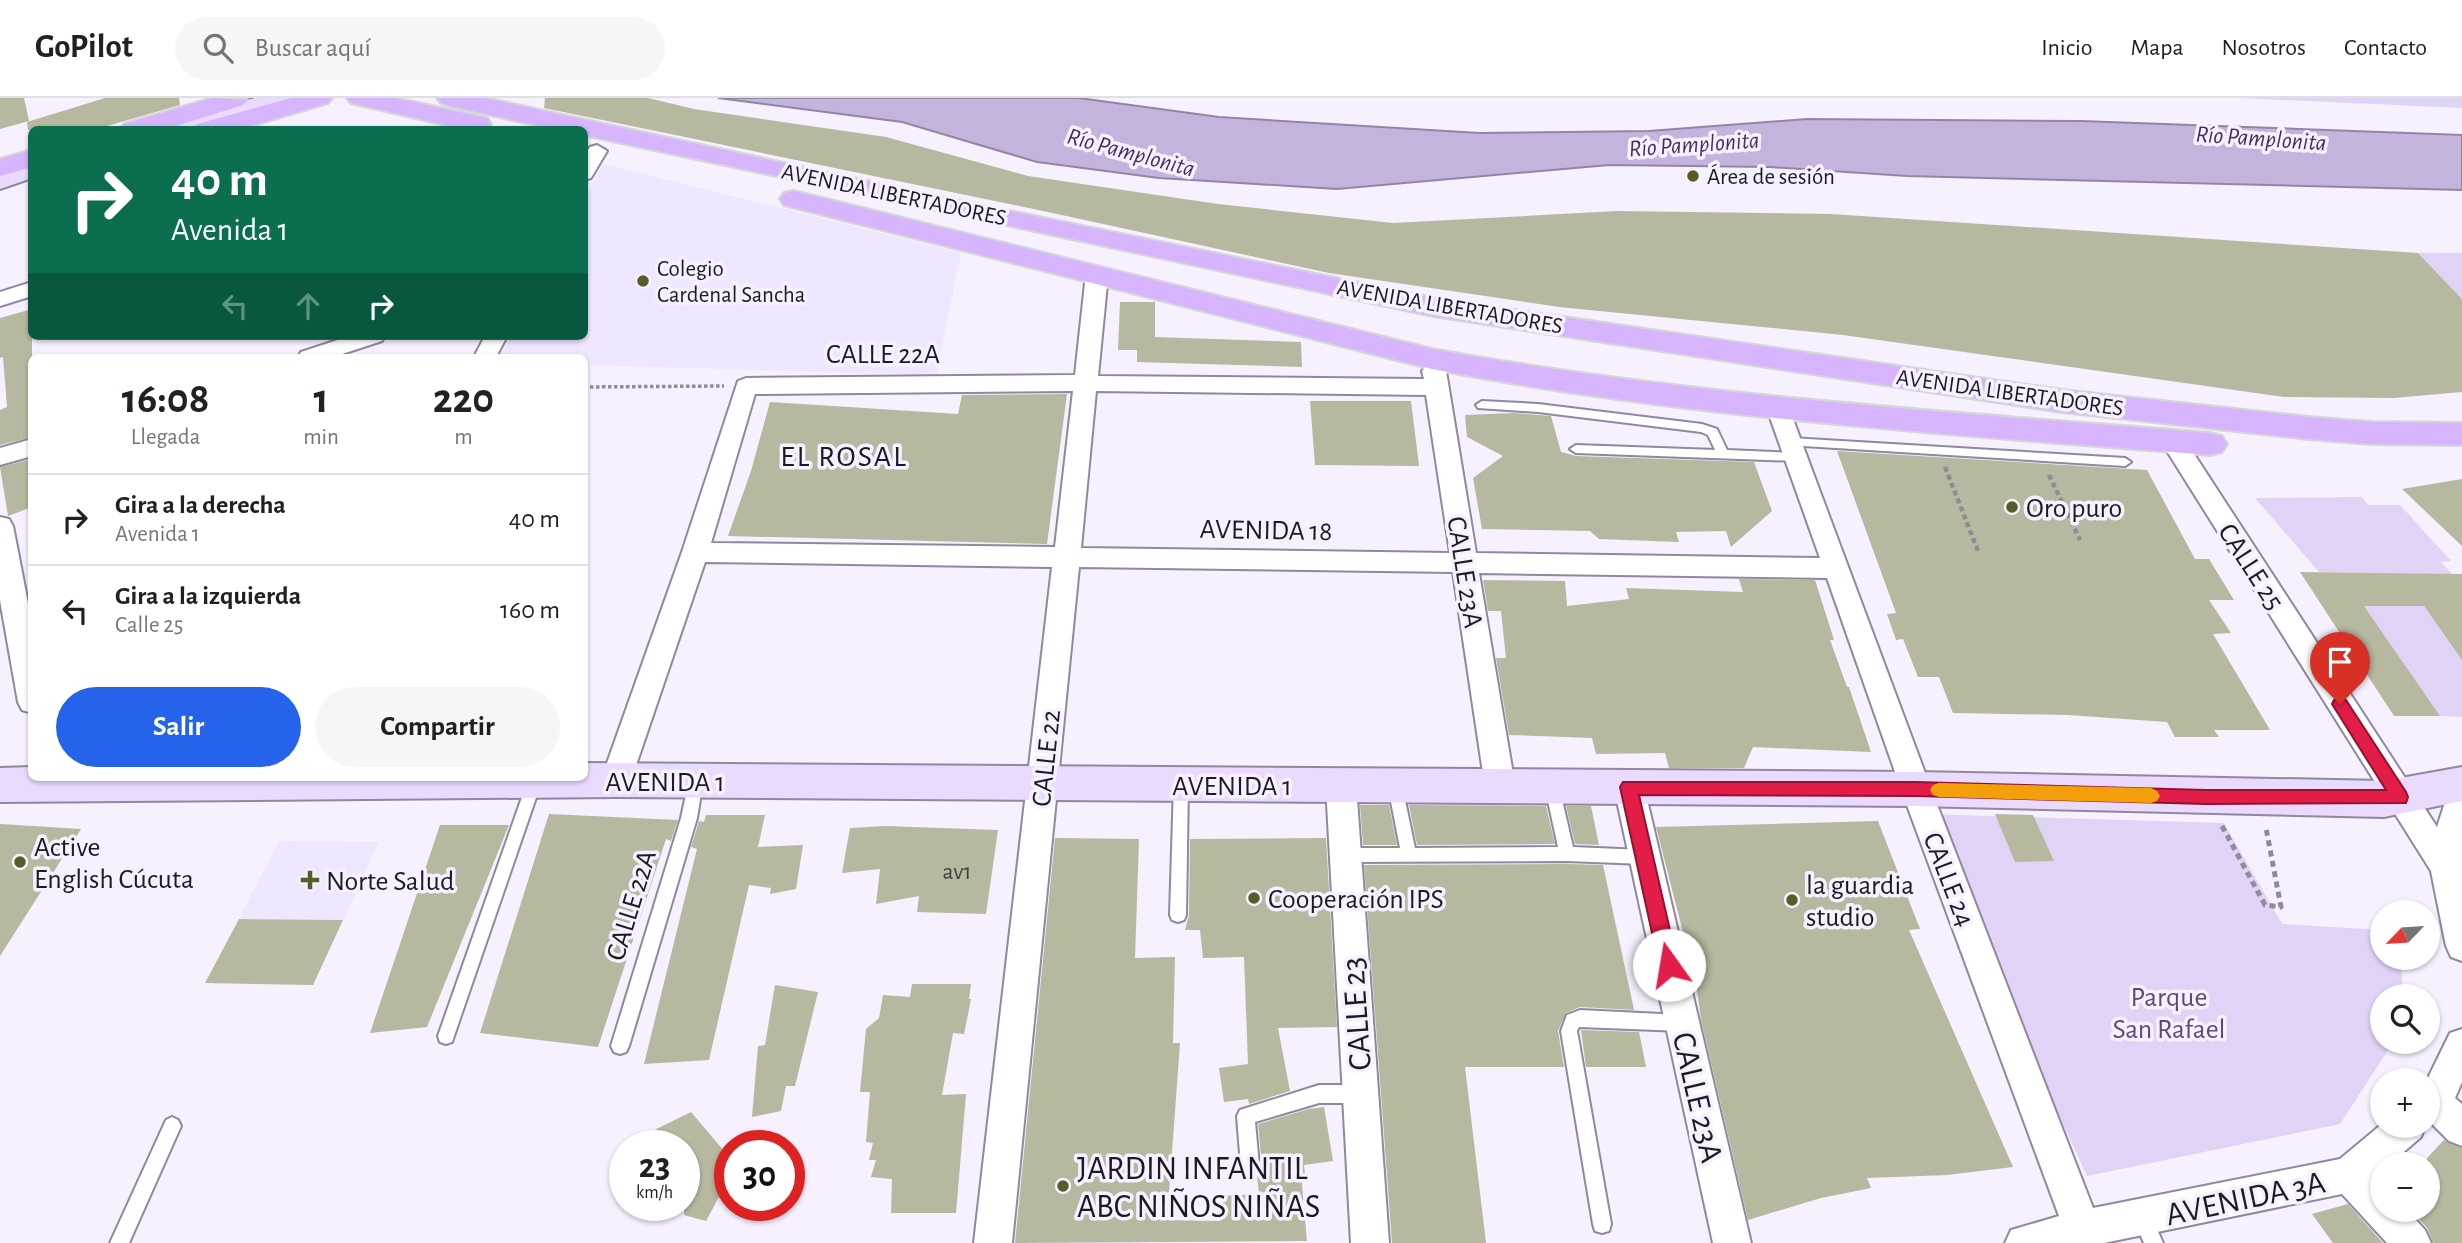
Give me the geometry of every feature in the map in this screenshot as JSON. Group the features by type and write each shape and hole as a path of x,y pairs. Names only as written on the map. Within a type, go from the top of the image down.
{"main road":[{"path":"147,126 243,98"},
{"path":"220,126 319,98"},
{"path":"360,98 485,126"},
{"name":"AVENIDA LIBERTADORES","path":"450,98 578,126"},
{"name":"AVENIDA LIBERTADORES","path":"588,128 922,201 1433,307 2062,401 2308,428 2371,433 2462,434"},
{"name":"AVENIDA LIBERTADORES","path":"589,158 1097,274 1434,373 1516,376 1779,409 2369,456 2462,459"},
{"path":"0,167 28,159"},
{"path":"0,187 28,179"},
{"path":"1433,307 1443,319 1446,333 1434,373"},
{"path":"1516,376 1488,358 1482,351 1481,337 1500,321 1522,320"}],"street":[{"path":"185,126 283,98"},
{"path":"0,173 28,169"},
{"path":"0,181 28,170"},
{"name":"CALLE 22","path":"993,1243 1097,274"},
{"path":"0,299 28,290"},
{"path":"318,354 362,340"},
{"name":"CALLE 22A","path":"746,386 1085,383 1434,373"},
{"name":"CALLE 23A","path":"1434,373 1500,786"},
{"path":"616,780 695,552 746,386"},
{"name":"CALLE 24","path":"1779,409 1916,789 2082,1228"},
{"name":"CALLE 25","path":"2172,440 2400,797"},
{"path":"0,457 28,448"},
{"path":"0,526 28,680"},
{"name":"AVENIDA 18","path":"695,552 1836,568"},
{"name":"AVENIDA 1","path":"270,781 530,796 616,780 1916,789 2206,797 2400,797 2462,784"},
{"name":"AVENIDA 1","path":"0,785 37,781"},
{"name":"CALLE 23","path":"1341,785 1370,1243"},
{"name":"CALLE 23A","path":"1629,787 1732,1243"},
{"path":"2462,793 2453,823 2446,867 2462,946"},
{"path":"2400,797 2446,867"},
{"name":"AVENIDA 3A","path":"2440,1083 2462,1045"},
{"path":"2440,1120 2462,1128"},
{"name":"AVENIDA 3A","path":"2025,1243 2082,1228 2148,1231 2349,1175 2393,1138"},
{"path":"2349,1175 2412,1243"}],"lane":[{"path":"1482,405 1538,408 1702,428 1713,432 1722,453"},
{"path":"1576,449 1722,453 1793,449 1938,451 2125,462"},
{"name":"CALLE 22A","path":"620,1046 689,818 696,781"},
{"path":"1178,915 1181,784"},
{"path":"1395,786 1409,854"},
{"path":"1552,786 1567,854"},
{"path":"446,1036 530,796"},
{"path":"1345,855 1567,854 1644,857"},
{"path":"1602,1224 1569,1031 1573,1021 1580,1018 1682,1023"},
{"path":"1250,1167 1246,1116 1319,1094 1360,1094"},
{"path":"119,1243 172,1126"}],"path":[{"path":"588,387 746,386"},
{"path":"1938,451 1978,551"},
{"path":"2041,457 2080,540"},
{"path":"2206,797 2265,905 2281,907 2265,827"}],"shaded area":[{"path":"603,164 961,253 936,375 588,365 588,354 502,354 509,340 588,340 588,192"},
{"name":"Norte Salud","path":"279,841 379,842 343,920 239,919"}],"green space":[{"path":"2241,98 2462,98 2462,108"},
{"path":"2418,253 2462,253 2462,299"},
{"path":"2362,497 2368,505 2400,505 2451,561 2441,562 2452,574 2319,572 2255,498"},
{"path":"2364,606 2424,606 2462,660 2462,717 2440,716"},
{"name":"Parque San Rafael","path":"1922,814 2224,823 2282,924 2370,929 2370,970 2402,970 2402,984 2370,984 2370,1054 2386,1054 2376,1068 2370,1068 2370,1078 2340,1124 2087,1176 1941,862"}],"water":[{"name":"Río Pamplonita","path":"718,98 1079,98 1219,117 1479,133 1649,131 1807,119 2081,121 2462,135 2462,190 1907,176 1770,167 1609,165 1337,189 1159,178 1037,162 902,122"}],"building":[{"path":"0,98 24,98 29,121 0,129"},
{"path":"105,98 179,98 180,105 107,126 28,126 28,130 27,122"},
{"path":"545,98 648,98 694,109 886,137 1028,176 1218,204 1393,223 1617,211 1831,214 2418,253 2462,299 2462,392 2394,398 2284,397 1843,335 1559,307 1329,273 544,108"},
{"path":"1120,302 1155,302 1155,337 1301,342 1302,367 1137,362 1137,350 1118,350"},
{"path":"28,310 28,340 32,340 32,354 28,354 28,438 0,445 0,410 7,407 3,357 0,358 0,318"},
{"path":"1067,394 1047,544 728,536 751,471 770,402 958,414 962,395"},
{"path":"1310,401 1411,401 1419,466 1315,465"},
{"path":"1514,413 1551,416 1561,452 1576,456 1754,462 1772,511 1731,547 1726,531 1676,532 1679,542 1599,539 1590,531 1482,529 1473,478 1503,456 1467,437 1465,415"},
{"path":"1837,451 2147,470 2195,559 2209,559 2234,600 2209,600 2231,633 2213,634 2270,730 2214,730 2219,737 2175,737 2167,722 2068,715 1953,713 1939,677 1918,677 1903,639 1896,640 1887,614 1896,613"},
{"path":"28,460 28,508 8,516 0,467"},
{"path":"2462,479 2462,546 2402,489"},
{"path":"2300,572 2462,574 2462,660 2424,606 2364,606 2440,716 2394,716"},
{"path":"1739,579 1815,580 1834,640 1830,640 1871,752 1753,747 1744,768 1669,768 1665,753 1596,754 1592,738 1509,735 1496,658 1506,658 1501,611 1488,611 1483,580 1565,581 1567,606 1629,599 1626,588 1743,592"},
{"path":"1360,805 1389,805 1397,845 1363,845"},
{"path":"1409,805 1546,806 1555,844 1417,845"},
{"path":"1566,806 1591,806 1599,845 1575,844"},
{"path":"549,814 678,820 671,841 666,839 598,1047 480,1033"},
{"path":"1995,814 2033,815 2054,861 2015,862"},
{"path":"706,815 765,815 758,847 803,845 796,889 770,894 771,888 749,885 709,1060 644,1064 697,849 691,847 699,821 704,822"},
{"path":"1878,821 1920,929 1909,930 2013,1167 1947,1175 1867,1178 1871,1188 1821,1198 1748,1220 1701,1020 1690,936 1684,936 1656,827"},
{"path":"0,824 81,829 0,956"},
{"path":"440,825 509,825 427,1027 370,1033"},
{"path":"885,826 998,830 986,914 917,912 919,896 876,904 880,869 842,873 850,828"},
{"path":"1055,838 1139,839 1135,958 1175,957 1173,1043 1180,1043 1167,1220 1220,1221 1219,1196 1259,1194 1257,1175 1262,1166 1258,1124 1324,1107 1333,1161 1304,1165 1305,1174 1301,1174 1307,1241 1015,1243"},
{"path":"1326,838 1337,1027 1278,1028 1290,1091 1249,1104 1248,1099 1224,1102 1219,1068 1248,1064 1244,957 1203,958 1200,930 1185,930 1189,915 1190,839"},
{"path":"1364,865 1603,865 1634,1010 1580,1007 1566,1013 1558,1031 1564,1067 1465,1067 1486,1243 1392,1243"},
{"path":"239,919 343,920 313,985 205,983"},
{"path":"912,984 971,984 964,1034 953,1033 942,1095 966,1094 956,1213 891,1213 892,1179 871,1177 876,1160 869,1160 873,1143 866,1142 870,1092 860,1092 866,1029 879,1018 883,995 910,997"},
{"path":"775,985 818,992 795,1086 786,1086 781,1111 752,1117 758,1046 765,1045"},
{"path":"1581,1030 1639,1032 1646,1067 1586,1067"},
{"path":"691,1112 714,1139 714,1206 706,1221 700,1219 700,1130 654,1130"},
{"path":"2444,1140 2462,1148 2462,1243 2433,1243 2422,1222 2440,1222 2440,1152 2433,1152"},
{"path":"2348,1204 2383,1243 2333,1243 2312,1214"}],"slow traffic":[{"path":"1939,790 2151,796"}],"place":[{"name":"Área de sesión","path":"1693,176"},
{"name":"Colegio Cardenal Sancha","path":"643,281"},
{"name":"Oro puro","path":"2012,507"},
{"name":"Active English Cúcuta","path":"20,862"},
{"name":"Norte Salud","path":"310,880"},
{"name":"Cooperación IPS","path":"1254,898"},
{"name":"la guardia studio","path":"1792,900"},
{"name":"JARDIN INFANTIL ABC NIÑOS NIÑAS","path":"1063,1186"}],"district":[{"name":"EL ROSAL","path":"844,456"}],"route":[{"path":"1669,965 1629,787 1916,789 2206,797 2400,797 2340,704"}]}
